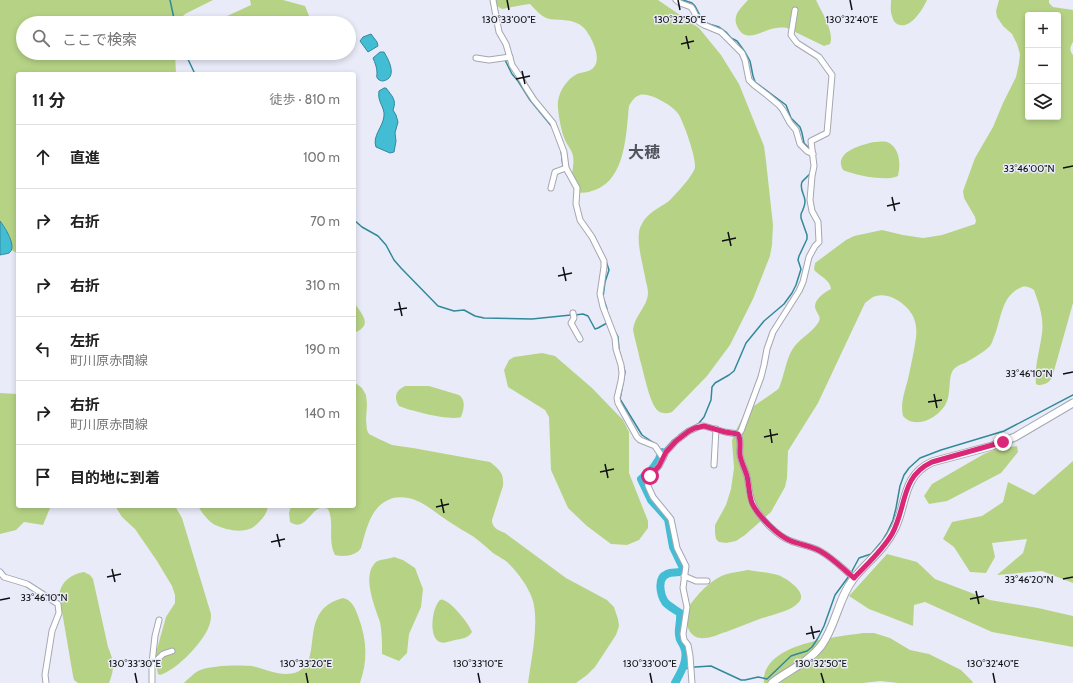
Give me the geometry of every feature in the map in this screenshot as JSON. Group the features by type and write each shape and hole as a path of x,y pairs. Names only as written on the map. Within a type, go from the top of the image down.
{"main road":[{"path":"772,683 810,657 821,646 854,578 886,543 897,523 908,486 911,480 922,468 932,462 992,446 1015,437 1073,403"}],"street":[{"path":"493,0 499,32 506,44 512,65 531,95 553,123 564,152 566,168 577,188 576,204 580,220 592,237 604,261 600,294 603,308 615,338 616,349 621,365 622,373 617,398 618,403 640,440 655,446 663,458"},
{"path":"676,0 691,7 699,22 721,32 742,53 749,80 783,110 790,123 796,130 800,144 807,152 813,154"},
{"path":"738,434 744,424 761,377 766,349 773,332 799,291 803,282 809,257 819,242 818,222 812,211 810,200 814,166 812,141 827,133 832,75 819,57 797,42 791,35 795,10"},
{"path":"476,58 489,60 510,57"},
{"path":"551,188 555,172 566,168"},
{"path":"573,313 574,318 571,323 580,339"},
{"path":"692,683 688,645 684,640 683,634 687,607 683,588 686,566 677,548 671,519 653,497 648,486 648,480 659,466 666,452 676,441 689,431 704,426 738,434"},
{"path":"714,465 716,429"},
{"path":"738,434 741,460 746,474 752,502 754,507 766,522 776,532 790,541 821,552 854,578"},
{"path":"0,572 2,579 27,584 58,604 59,613 52,630 45,675 46,683"},
{"path":"684,576 696,581 707,580"},
{"path":"152,683 152,663 155,636 159,620"},
{"path":"152,663 163,654 172,651"}],"green space":[{"path":"0,0 213,0 183,16 16,16 16,60 175,60 176,72 16,72 16,253 12,250 10,238 0,221"},
{"path":"250,0 283,0 305,6 309,16 227,16 251,5"},
{"path":"495,0 658,0 699,28 721,55 739,84 764,146 773,225 770,256 753,299 730,345 707,376 672,412 662,413 654,406 647,386 633,330 648,294 639,244 640,228 647,216 669,201 680,190 694,171 695,167 692,149 681,119 676,111 661,100 644,95 636,97 629,106 625,142 619,166 613,176 605,184 595,190 584,193 577,192 572,176 573,156 562,131 558,101 562,89 570,78 594,67 597,58 595,47 584,28 572,21 546,18 538,13 530,4 502,9 497,6"},
{"path":"748,0 816,0 831,34 830,44 824,46 787,28 775,28 751,36 743,34 737,26 736,15"},
{"path":"891,0 927,0 922,9 911,22 902,25 897,24 893,20"},
{"path":"999,0 1049,0 1049,3 1053,7 1073,10 1073,42 1070,48 1073,55 1073,303 1052,378 1044,384 1036,384 1036,365 1042,333 1042,316 1034,290 1027,287 1022,287 1014,292 1005,303 990,346 985,351 956,367 952,372 947,401 940,412 928,420 921,422 908,420 903,416 902,406 916,338 915,322 908,309 896,299 881,295 873,297 865,303 818,403 788,451 787,478 785,487 771,512 736,541 726,543 719,542 716,539 715,525 726,505 731,489 734,468 732,441 734,434 742,419 751,408 779,388 792,350 819,321 820,318 816,311 815,303 818,298 831,289 829,283 815,271 815,263 846,240 854,236 882,230 923,238 942,235 975,224 975,217 964,198 963,191 975,158 993,127 1016,77 1020,54 1012,34 1003,26 997,17 996,11"},
{"path":"874,142 887,142 895,148 899,162 898,176 893,178 879,178 862,176 843,170 841,164 842,158 845,154 856,147"},
{"path":"356,305 363,315 365,323 364,327 356,332"},
{"path":"542,353 555,356 592,388 623,420 629,432 629,473 648,521 648,528 639,540 627,545 611,544 587,526 568,508 551,470 549,417 545,410 508,387 504,370 509,360 514,357"},
{"path":"356,384 362,388 366,395 366,420 369,434 392,445 490,462 496,467 501,472 503,486 492,520 494,527 505,533 566,578 607,600 614,607 618,619 619,626 616,635 595,667 576,683 528,683 535,628 534,607 526,585 517,572 506,562 474,537 420,502 402,497 388,500 377,508 367,527 359,551 350,555 335,555 332,543 331,520 328,509 322,508 356,508"},
{"path":"405,386 429,386 459,395 464,402 461,417 440,417 399,406 396,400 396,394"},
{"path":"0,393 16,394 16,508 50,508 43,525 24,522 16,530 0,534"},
{"path":"1017,446 1018,452 1001,473 947,501 929,504 924,496 932,484 984,454 994,450"},
{"path":"1073,461 1073,583 1042,571 997,575 1023,553 1027,539 992,543 995,557 986,573 970,572 954,547 943,539 952,522 982,516 1003,502 1008,482 1034,495"},
{"path":"176,508 182,518 211,614 207,630 197,646 182,661 167,672 160,675 158,674 155,656 166,617 175,603 175,595 172,586 157,561 135,529 122,517 117,509"},
{"path":"199,508 268,508 265,515 256,525 250,529 241,531 215,525 205,517"},
{"path":"290,508 322,508 317,509 301,524 296,525 290,522 289,513"},
{"path":"887,554 917,562 935,579 990,600 1038,608 1073,616 1073,647 992,632 925,602 914,605 913,626 869,609 849,596"},
{"path":"394,557 403,560 415,568 423,589 421,607 409,634 407,653 399,661 382,654 382,634 380,622 370,591 369,583 372,568 376,562"},
{"path":"748,570 774,574 786,579 795,586 801,594 799,602 785,611 762,618 713,637 698,638 693,635 688,629 686,613 696,597 708,585 723,575"},
{"path":"84,572 90,575 93,579 108,647 113,661 113,669 109,683 78,683 74,680 73,676 59,594 62,585 71,576"},
{"path":"343,598 351,602 354,607 365,641 365,658 360,683 184,683 198,671 217,667 252,666 281,674 299,671 306,665 310,656 315,623 320,613 329,604"},
{"path":"440,600 451,604 464,619 472,632 469,636 445,643 442,643 436,639 432,622 435,609"},
{"path":"864,633 874,633 890,638 910,650 929,654 961,670 973,683 899,683 880,681 863,683 764,683 766,670 774,659 787,651 802,644 819,640"}],"water":[{"path":"371,34 378,46 368,52 360,41 363,37"},
{"path":"380,52 384,52 391,68 390,76 388,79 383,81 377,78 377,69 373,58"},
{"path":"386,88 393,98 393,110 398,122 395,133 396,141 394,152 390,153 376,147 375,143 375,139 384,116 379,98 379,91"},
{"path":"0,221 12,246 9,253 0,255"}],"waterway":[{"path":"170,0 173,16"},
{"path":"683,0 692,3 695,6 703,21 719,27 731,38 737,41 750,61 755,82 786,105 791,118 800,127 804,143 809,148 809,151"},
{"path":"188,60 194,72"},
{"path":"505,60 512,74 530,100 553,128"},
{"path":"561,150 563,167"},
{"path":"696,425 704,417 711,400 712,387 715,383 734,371 746,343 764,321 784,304 796,285 801,269 798,260 807,239 801,218 805,201 801,185 811,172"},
{"path":"356,222 378,236 386,245 394,260 438,306 454,311 464,310 475,316 484,318 532,319 571,315"},
{"path":"606,261 609,270 605,282 603,297 607,309"},
{"path":"575,315 583,314 588,316 595,329 607,323"},
{"path":"615,332 618,337 619,350 625,372 620,399 642,435 654,443"},
{"path":"851,573 859,558 871,554 887,533 893,520 900,486 904,475 920,458 1004,431 1073,395"},
{"path":"679,435 687,429"},
{"path":"657,445 662,452 673,440"},
{"path":"662,452 654,467 641,479 651,500 668,519 673,547 683,568 680,572 669,573 664,576 660,586 665,602 680,613 679,637 684,647 686,656 684,665 675,683"},
{"path":"683,669 711,666 741,680 758,677 767,679 791,656 807,651 812,647 824,626 835,595 849,576"}],"district":[{"name":"大穂","path":"644,152"}],"route":[{"path":"650,476 659,466 666,452 676,441 695,428 704,426 738,434 741,460 746,474 752,502 754,507 766,522 776,532 790,541 816,549 829,557 854,578 892,535 908,486 917,472 932,462 1003,442"}]}
